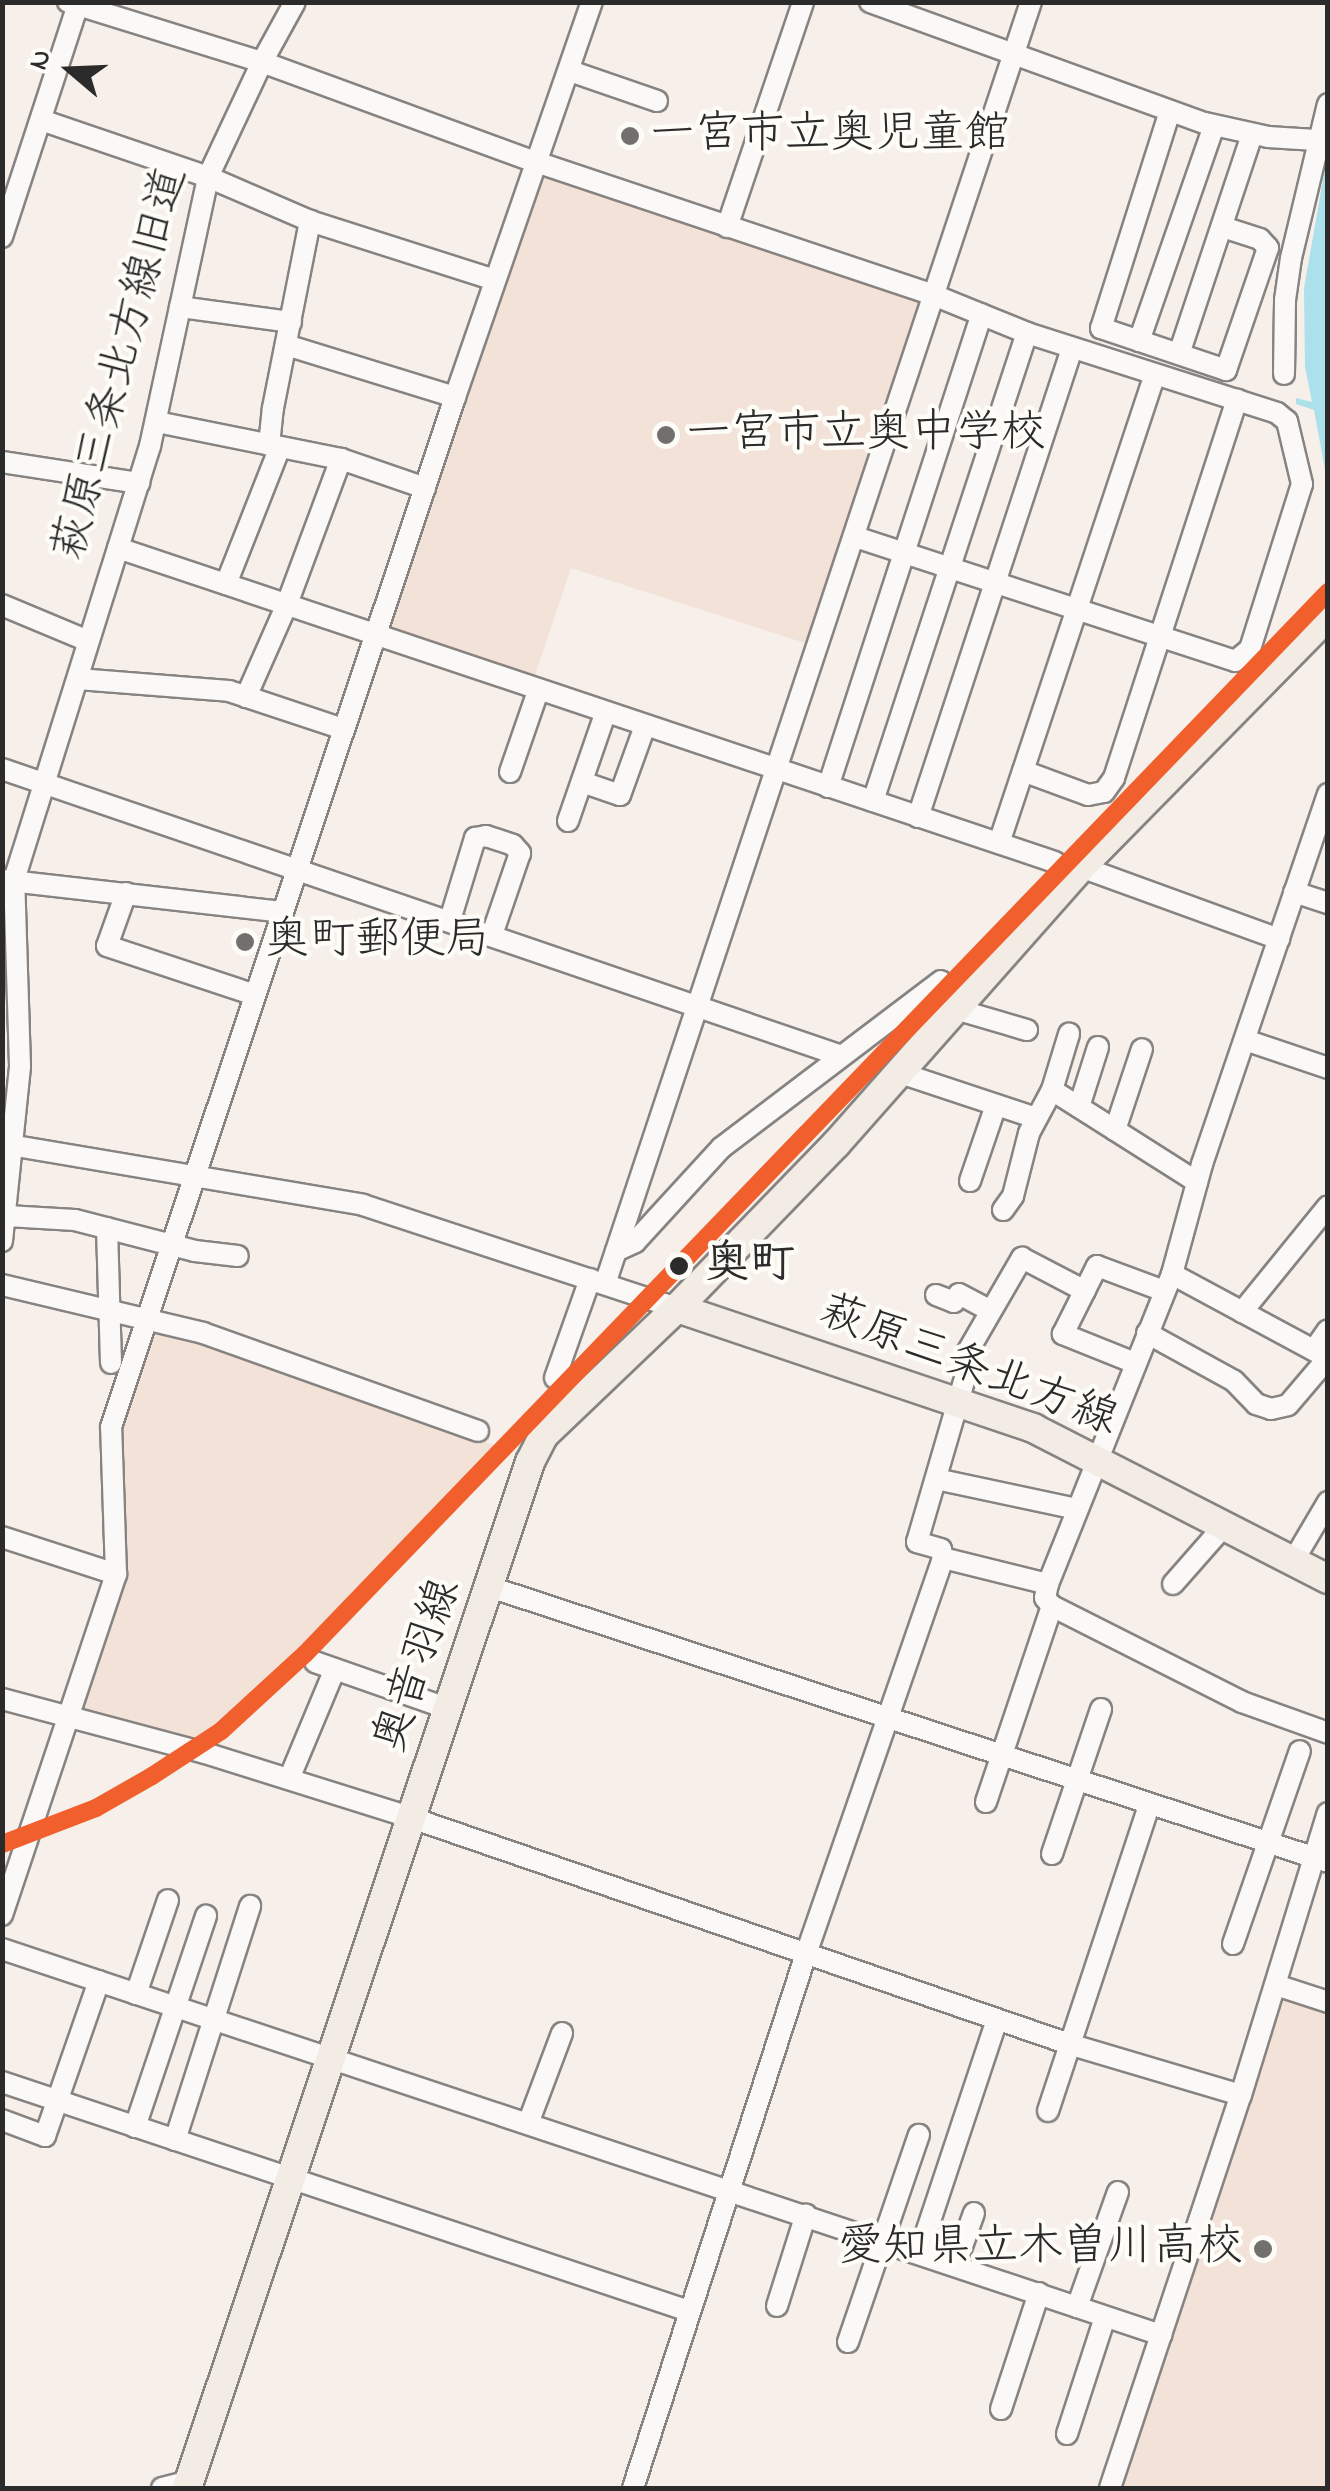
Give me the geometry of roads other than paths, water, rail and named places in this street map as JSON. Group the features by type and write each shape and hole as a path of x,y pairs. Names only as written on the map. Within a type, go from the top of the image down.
{"main road":[{"name":"奥音羽線","path":"188,2485 329,2056 544,1435 677,1308 836,1144 954,1009 1068,864 1328,616"},
{"name":"萩原三条北方線","path":"677,1308 958,1400 1097,1458 1328,1579"}],"street":[{"name":"萩原三条北方線旧道","path":"3,1240 8,1145 20,1066 8,880 45,784 157,422 208,178 295,2"},
{"path":"2,1915 116,1574 111,1427 296,868 592,2"},
{"path":"727,227 803,2"},
{"path":"870,2 1214,126 1316,140"},
{"path":"555,1378 597,1282 616,1250 1031,2"},
{"path":"2,237 41,120 69,4 262,62 536,162 936,296 1027,333 1277,413 1286,421 1302,484 1250,648 1230,662 856,536"},
{"path":"570,71 657,101"},
{"path":"1284,374 1285,300 1298,214 1328,104"},
{"path":"1170,111 1102,328 1226,370 1268,248 1260,239 1222,227"},
{"path":"41,120 208,178 310,221 495,280"},
{"path":"1139,340 1214,126"},
{"path":"1178,354 1252,134"},
{"path":"226,584 274,446 286,345 310,221"},
{"path":"180,307 291,322"},
{"path":"828,787 982,314"},
{"path":"873,801 1027,333"},
{"path":"286,345 455,397"},
{"path":"918,817 1072,348"},
{"path":"999,843 1154,375"},
{"path":"1024,771 1088,795 1104,792 1114,778 1237,400"},
{"path":"157,422 341,460 425,488"},
{"path":"246,697 288,604 341,460"},
{"path":"2,462 139,483"},
{"path":"118,548 605,714 1068,864 1279,939"},
{"path":"2,606 88,640"},
{"path":"78,678 184,684 246,697 344,728"},
{"path":"510,772 538,691"},
{"path":"568,821 605,714"},
{"path":"582,782 620,795 646,726"},
{"path":"2,769 840,1055"},
{"path":"1326,804 1244,1040 1168,1282 1045,1598 1052,1606 1242,1702 1328,1734"},
{"path":"450,920 475,838 486,836 513,845 520,854 492,935"},
{"path":"8,880 282,912"},
{"path":"126,892 106,946 254,995"},
{"path":"1294,892 1328,903"},
{"path":"616,1250 635,1242 721,1148 941,981"},
{"path":"954,1009 1027,1030"},
{"path":"1004,1210 1013,1196 1036,1118 1052,1090 1069,1034"},
{"path":"1244,1040 1328,1068"},
{"path":"1078,1107 1098,1047"},
{"path":"1115,1130 1142,1049"},
{"path":"897,1072 1036,1118"},
{"path":"1052,1090 1198,1182"},
{"path":"970,1181 996,1104"},
{"path":"8,1145 363,1205 677,1308"},
{"path":"1242,1312 1328,1206"},
{"path":"6,1216 75,1220 238,1256"},
{"path":"107,1228 111,1363"},
{"path":"633,2488 806,1954 943,1558 941,1548 917,1542 927,1489 958,1400 968,1351 1022,1258 1084,1290"},
{"path":"1135,1363 1062,1334 1096,1266 1168,1282 1242,1312 1323,1355"},
{"path":"2,1284 203,1333 478,1431"},
{"path":"936,1295 954,1302 959,1294 991,1310"},
{"path":"1147,1333 1234,1381 1256,1404 1271,1409 1288,1405 1323,1355 1328,1330"},
{"path":"927,1489 1077,1509"},
{"path":"1292,1563 1328,1502"},
{"path":"1173,1584 1224,1526"},
{"path":"2,1536 116,1574"},
{"path":"943,1558 1048,1584"},
{"path":"490,1587 1268,1846 1321,1860"},
{"path":"986,1802 1052,1606"},
{"path":"289,1780 325,1666 449,1709"},
{"path":"2,1700 206,1753 412,1818 997,2020 1241,2095"},
{"path":"1052,1854 1102,1709"},
{"path":"1234,1944 1300,1751"},
{"path":"1048,2111 1149,1806"},
{"path":"1110,2488 1321,1860 1328,1813"},
{"path":"136,1994 168,1900"},
{"path":"176,2140 250,1906"},
{"path":"135,2127 206,1916"},
{"path":"2,1949 1161,2335"},
{"path":"2,2120 45,2136 99,1981"},
{"path":"1276,1985 1328,2002"},
{"path":"920,2252 997,2020"},
{"path":"529,2122 562,2033"},
{"path":"2,2082 689,2311"},
{"path":"848,2342 919,2135"},
{"path":"1077,2307 1118,2192"},
{"path":"956,2264 974,2213"},
{"path":"777,2306 806,2214"},
{"path":"1001,2408 1039,2293"},
{"path":"1067,2434 1105,2317"},
{"path":"162,2488 188,2485"}],"water":[{"path":"1327,157 1327,481 1314,410 1296,404 1296,398 1312,402 1305,367 1304,288"}],"place":[{"name":"一宮市立奥児童館","path":"630,136"},
{"name":"一宮市立奥中学校","path":"666,435"},
{"name":"奥町郵便局","path":"245,942"},
{"name":"奥町","path":"679,1266"},
{"name":"愛知県立木曽川高校","path":"1263,2249"}]}
